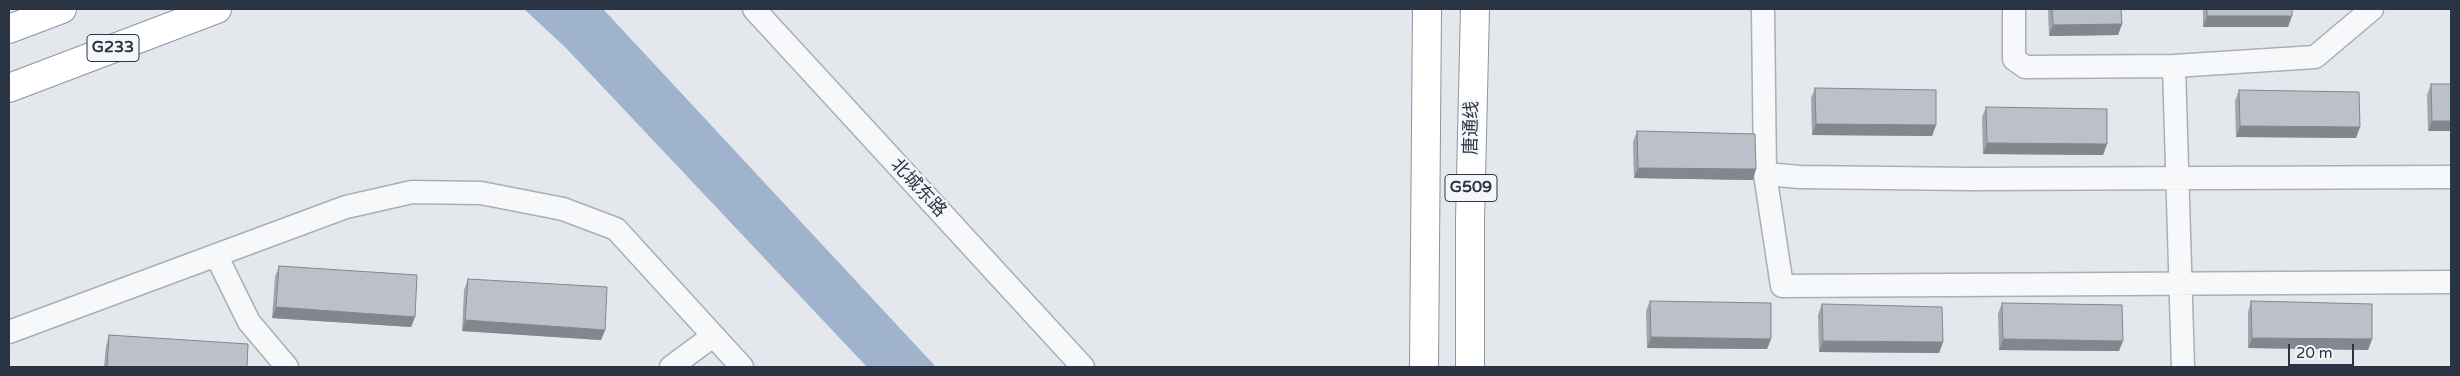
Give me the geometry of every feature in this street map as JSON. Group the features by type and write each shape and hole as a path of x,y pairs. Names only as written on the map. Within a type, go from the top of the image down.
{"highway":[{"path":"9,29 62,9"},
{"name":"G233","path":"9,88 217,9"},
{"name":"G509","path":"1424,367 1427,9"},
{"name":"唐通线","path":"1470,367 1470,220 1475,9"}],"street":[{"name":"北城东路","path":"754,9 1083,367"},
{"path":"1763,9 1765,174 1782,286 2451,282"},
{"path":"2014,9 2014,59 2025,67 2174,66 2315,57 2372,9"},
{"path":"2174,66 2183,367"},
{"path":"1765,174 1800,178 2177,179 2451,176"},
{"path":"9,332 346,207 412,192 481,193 563,209 616,230 742,367"},
{"path":"216,256 249,322 287,367"},
{"path":"671,367 713,336"}],"water":[{"path":"524,9 603,9 936,367 867,367 565,47"}],"building":[{"path":"2052,9 2121,9 2122,24 2053,25"},
{"path":"2207,9 2292,9 2292,16 2207,16"},
{"path":"2431,84 2451,84 2451,121 2432,121"},
{"path":"1815,88 1936,90 1936,125 1816,124"},
{"path":"2239,90 2359,92 2360,127 2240,126"},
{"path":"1986,107 2107,109 2107,144 1987,143"},
{"path":"1637,131 1755,134 1756,169 1638,168"},
{"path":"279,266 417,275 415,317 276,307"},
{"path":"468,279 607,287 605,330 465,320"},
{"path":"1650,301 1771,303 1771,339 1651,337"},
{"path":"2251,301 2372,304 2372,339 2252,338"},
{"path":"2002,303 2122,305 2123,341 2003,339"},
{"path":"1822,304 1942,307 1943,342 1823,341"},
{"path":"109,335 248,344 247,367 107,367"}]}
